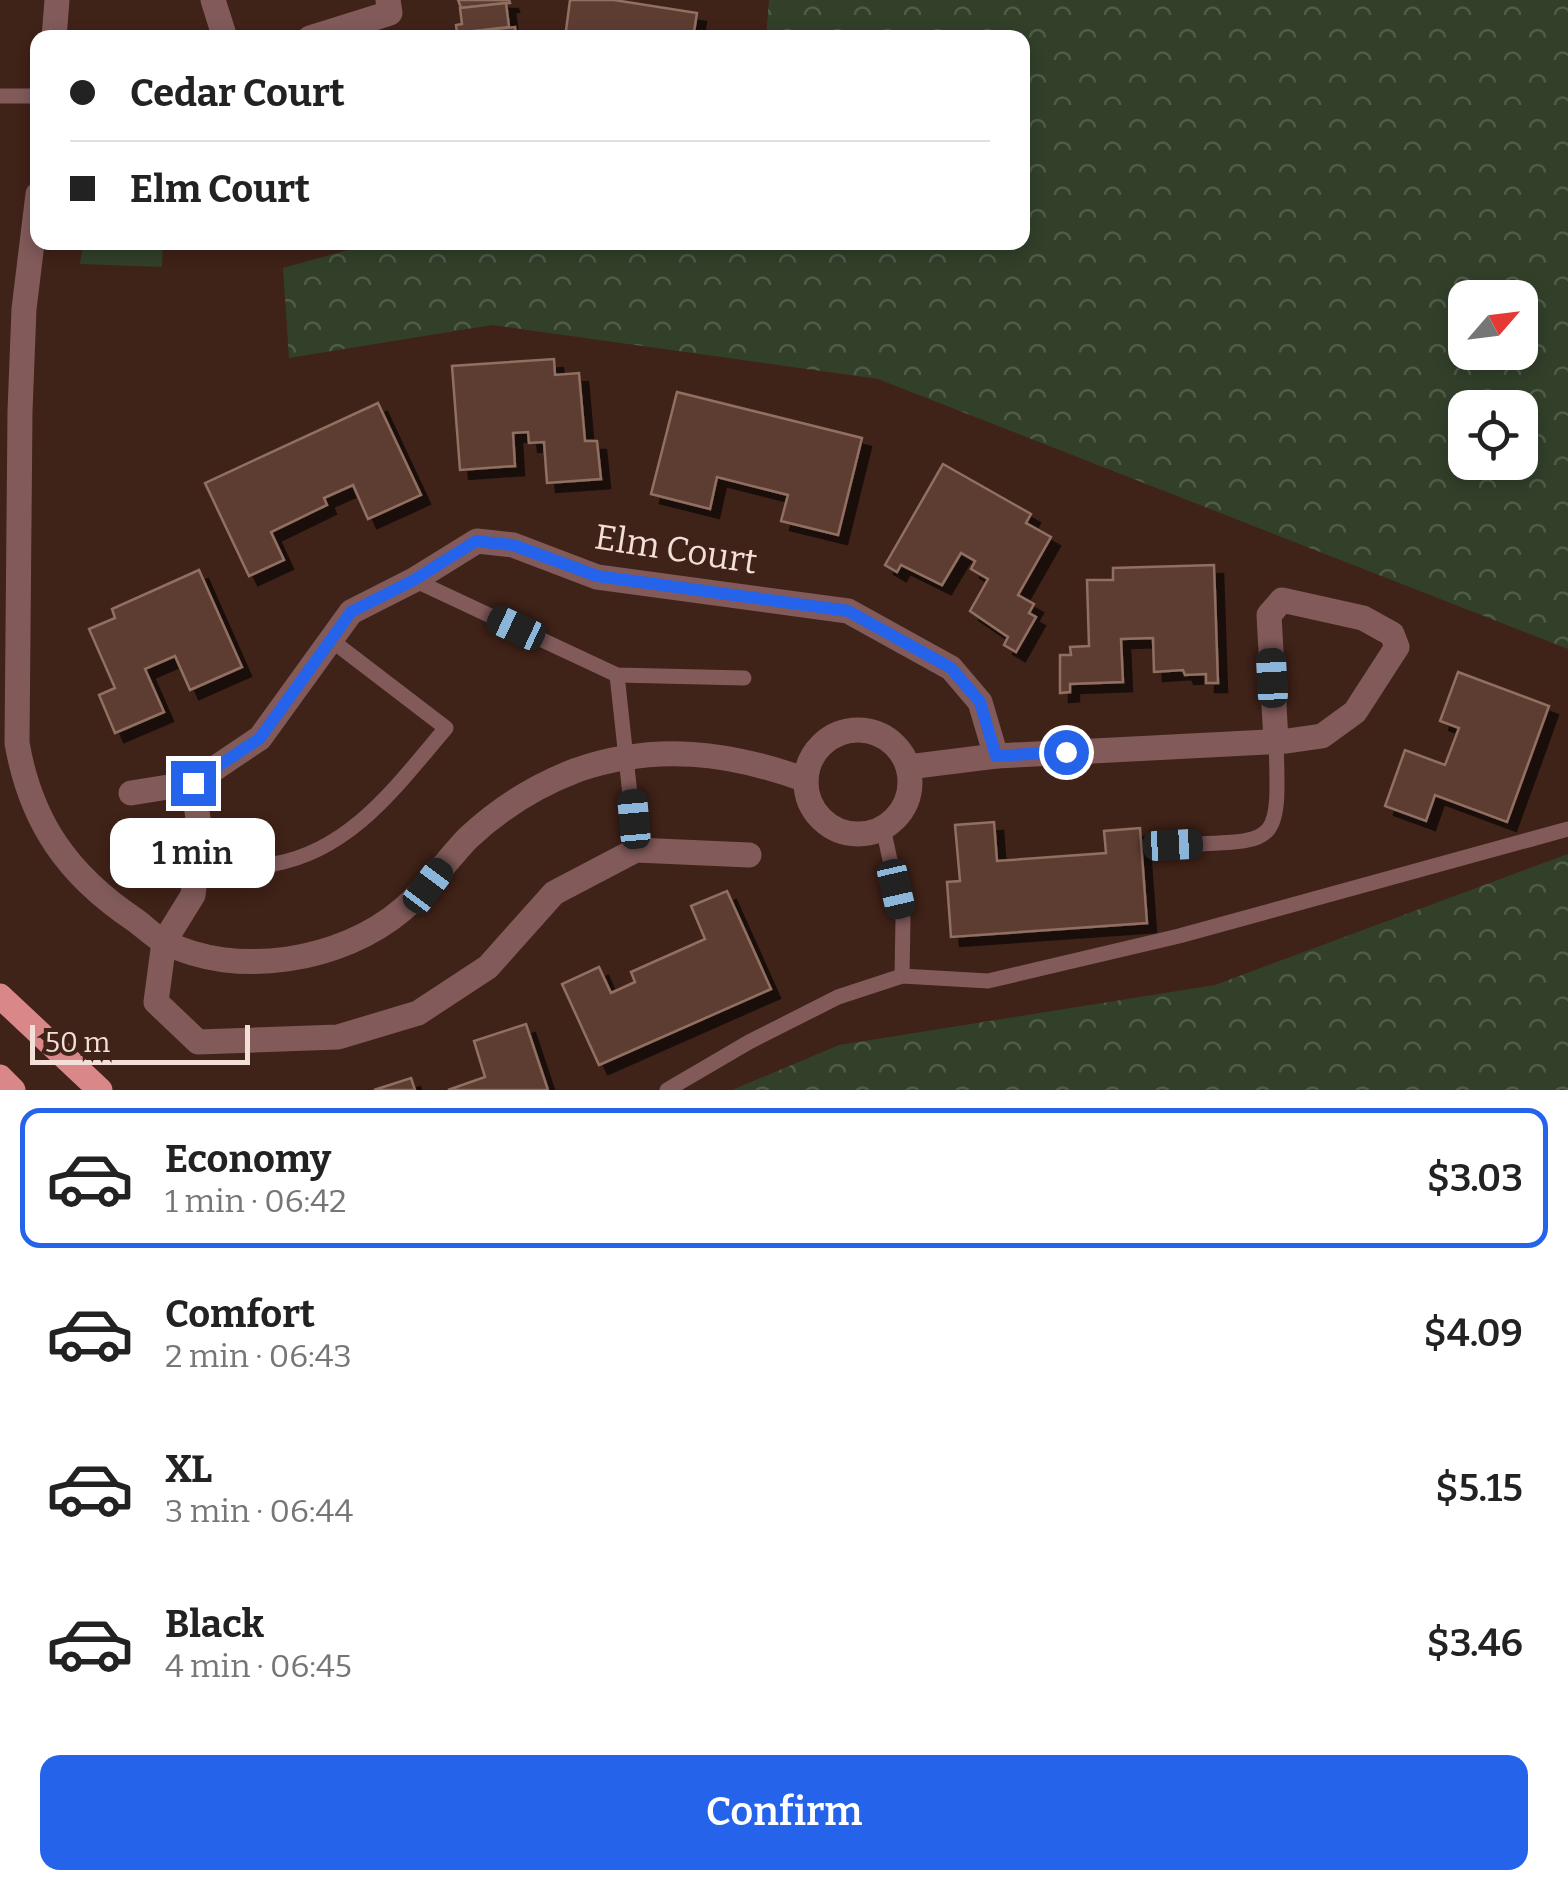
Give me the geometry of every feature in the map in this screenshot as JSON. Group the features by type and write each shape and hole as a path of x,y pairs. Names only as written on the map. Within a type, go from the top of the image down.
{"main road":[{"path":"0,996 100,1090"},
{"path":"0,1078 13,1090"}],"street":[{"path":"55,30 57,0"},
{"path":"213,0 222,30"},
{"path":"336,30 390,13 388,0"},
{"path":"31,250 24,309 8,671 22,768 49,836 79,876 164,942 211,956 261,960 310,954 345,943 399,913 470,838 519,798 576,771 628,756 668,752 731,757 806,780"},
{"name":"Elm Court","path":"131,793 193,783 260,738 351,612 414,580 476,541 513,545 597,576 848,611 951,668 980,702 996,756"},
{"path":"908,767 996,756 1276,741 1322,736 1356,712 1397,647 1392,634 1363,618 1282,600 1268,615 1276,741"},
{"path":"855,730 871,731 886,738 902,752 908,767 909,794 900,814 883,828 862,834 830,826 815,811 806,791 811,759 821,746 834,736 855,730"},
{"path":"193,783 200,833 193,895 164,942 156,1002 198,1042 338,1038 418,1012 488,967 554,894 636,850 749,855"}],"lane":[{"path":"0,96 30,96"},
{"path":"414,580 618,675 744,678"},
{"path":"196,862 273,864 330,846 376,808 446,728 331,640"},
{"path":"618,675 636,850"},
{"path":"1173,845 1252,841 1267,834 1275,820 1278,801 1276,741"},
{"path":"883,828 903,919 902,976"},
{"path":"667,1090 749,1042 838,998 902,976 988,982 1179,936 1568,828"}],"green space":[{"path":"769,0 1568,0 1568,649 878,379 492,325 289,358 283,268 348,250 1030,250 1030,30 767,30"},
{"path":"82,250 163,250 162,267 80,264"},
{"path":"1568,854 1568,1090 732,1090 839,1045 1215,985"}],"building":[{"path":"458,0 509,0 510,3 461,8"},
{"path":"570,0 614,0 697,13 694,30 566,30"},
{"path":"506,3 509,27 457,30 456,25 462,24 460,8"},
{"path":"554,359 555,375 579,373 585,441 597,441 601,479 547,483 544,442 529,443 528,432 513,433 515,466 460,470 452,366"},
{"path":"677,392 862,438 838,535 781,521 788,495 717,477 710,509 651,494"},
{"path":"378,403 421,495 368,519 353,485 324,498 327,505 271,532 284,560 249,576 205,483"},
{"path":"943,464 1031,514 1026,523 1051,537 1018,595 1034,604 1029,613 1036,617 1016,652 1004,645 1008,637 970,611 988,579 971,569 975,561 961,553 942,585 901,565 897,572 885,565"},
{"path":"1214,565 1218,683 1206,683 1206,674 1185,675 1183,670 1154,672 1153,638 1121,639 1123,682 1070,684 1070,692 1060,693 1060,655 1071,655 1070,647 1089,646 1087,580 1113,580 1113,568"},
{"path":"199,570 242,667 190,690 175,656 145,669 164,712 115,733 99,695 115,688 89,629 115,618 112,609"},
{"path":"1458,672 1549,706 1507,822 1435,795 1426,821 1385,806 1405,750 1445,765 1459,728 1440,721"},
{"path":"994,822 997,861 1106,853 1104,831 1140,828 1147,923 951,937 947,882 960,881 955,825"},
{"path":"727,891 771,989 599,1065 562,984 599,967 611,993 635,982 631,972 705,939 691,906"},
{"path":"526,1024 548,1090 448,1090 485,1077 474,1041"},
{"path":"411,1078 415,1090 374,1090"}],"route":[{"path":"193,783 260,738 351,612 414,580 476,541 513,545 597,576 848,611 951,668 980,702 996,756 1066,752"}]}
